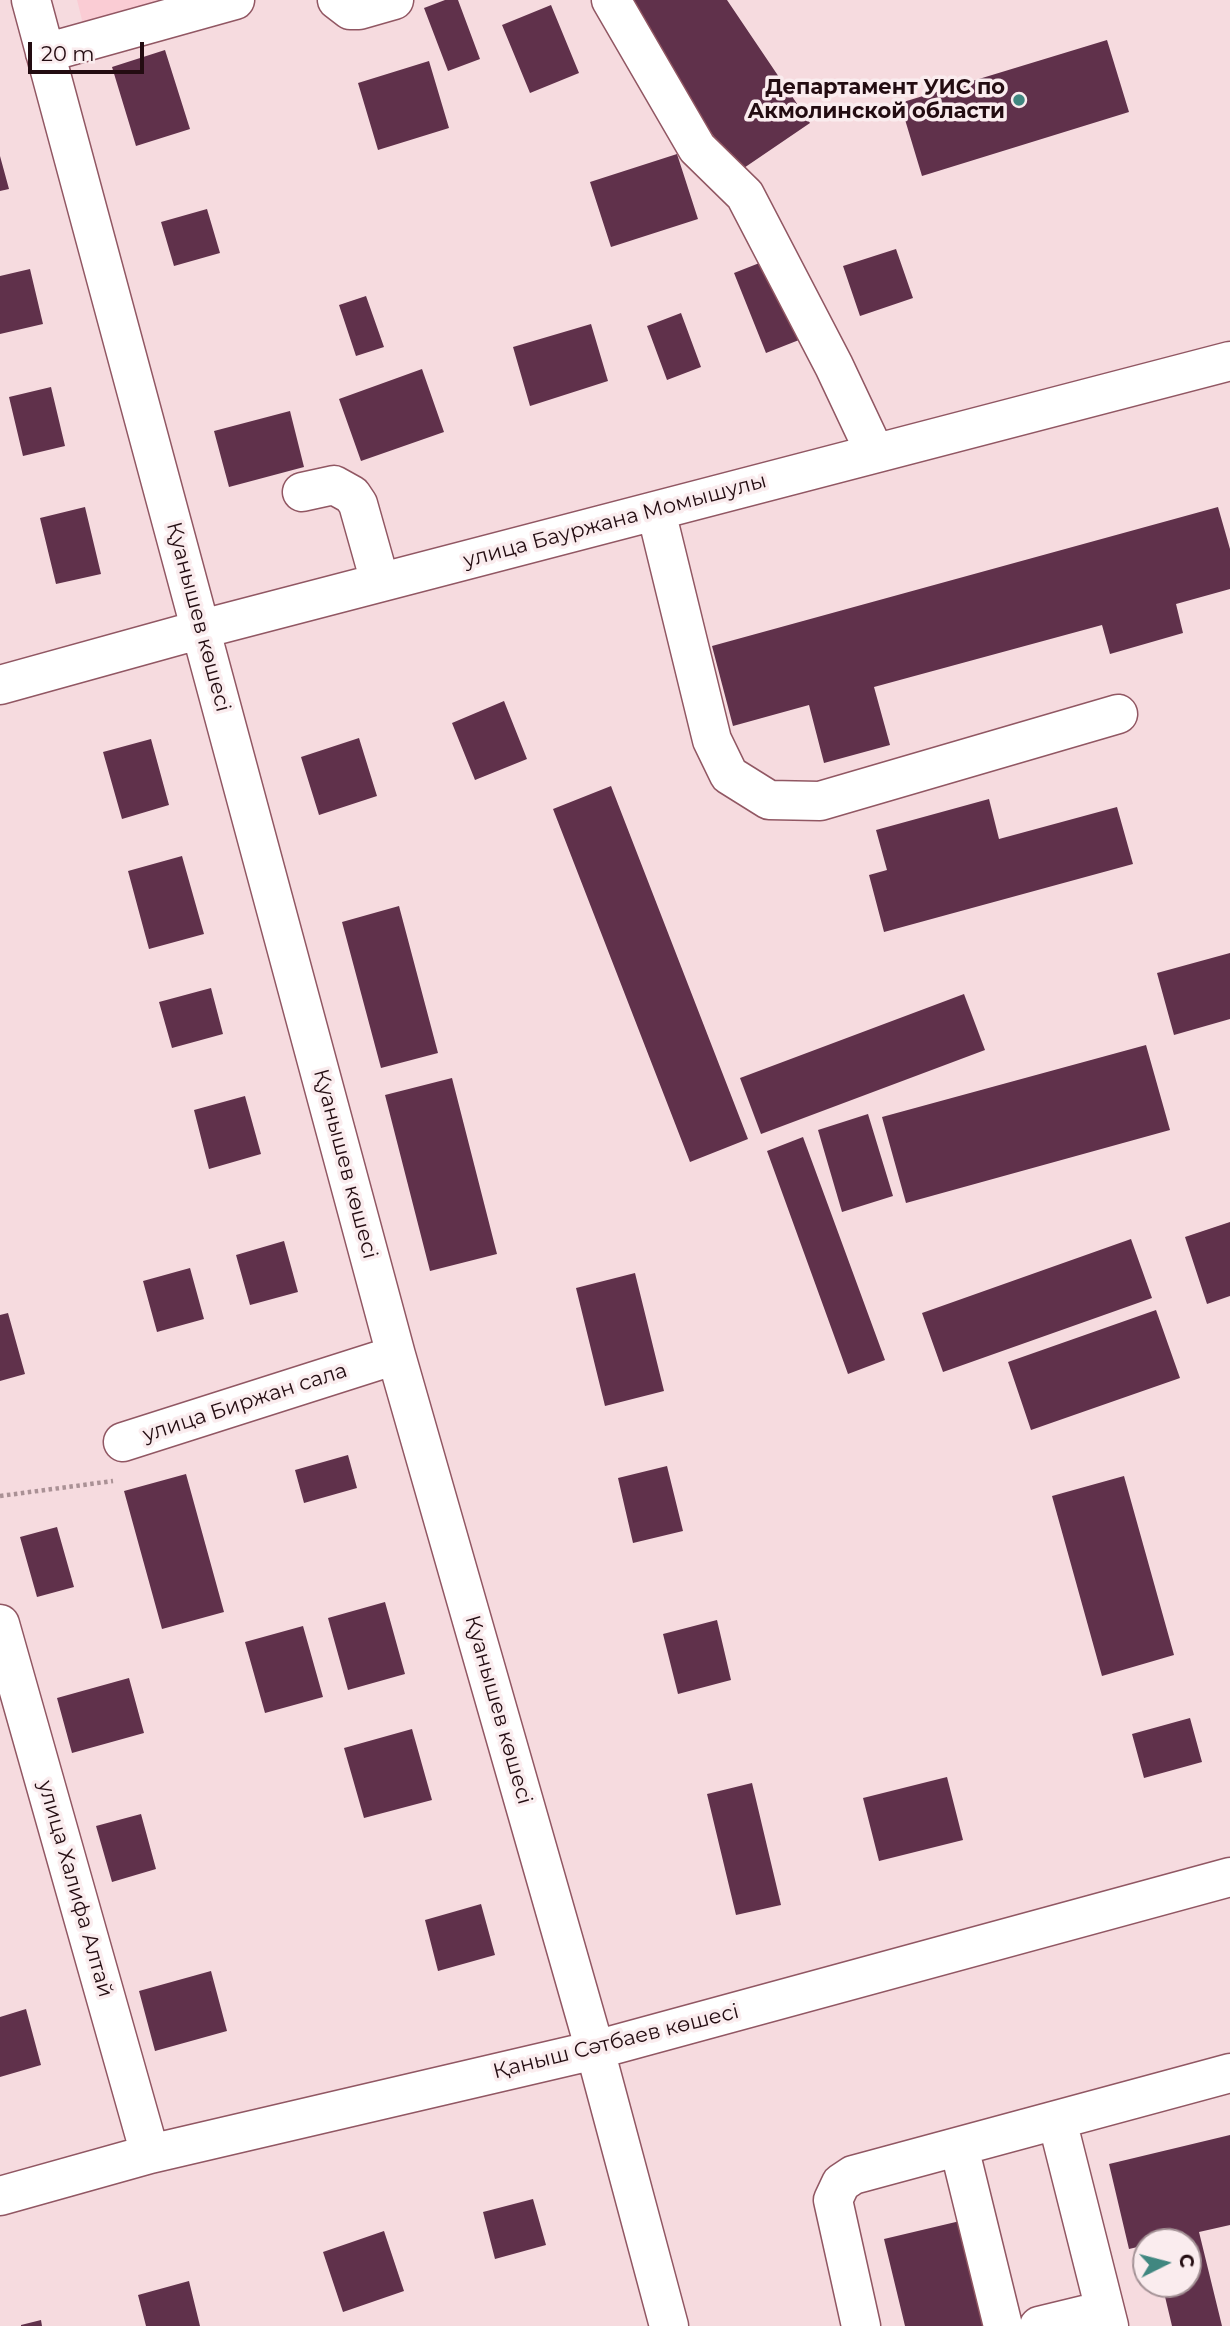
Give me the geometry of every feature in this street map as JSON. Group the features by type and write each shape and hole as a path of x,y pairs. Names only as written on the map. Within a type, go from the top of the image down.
{"street":[{"name":"Қуанышев көшесі","path":"31,0 396,1354 595,2050 669,2326"},
{"path":"45,53 235,0"},
{"path":"337,0 350,10 394,0"},
{"path":"611,0 698,148 745,195 834,366 875,453"},
{"name":"улица Бауржана Момышулы","path":"0,685 380,582 1230,361"},
{"path":"302,492 334,485 352,495 358,504 380,582"},
{"path":"656,511 712,740 729,775 769,800 820,801 1118,714"},
{"name":"улица Биржан сала","path":"123,1442 396,1354"},
{"name":"улица Халифа Алтай","path":"0,1624 150,2154"},
{"name":"Қаныш Сәтбаев көшесі","path":"0,2196 150,2154 595,2050 1230,1877"},
{"path":"861,2326 833,2200 841,2183 853,2175 1230,2073"},
{"path":"1038,2326 1107,2318 1057,2120"},
{"path":"959,2147 1003,2326"}],"path":[{"name":"улица Биржан сала","path":"0,1496 117,1481 123,1442"}],"shaded area":[{"path":"77,0 168,0 83,24"}],"building":[{"path":"445,0 458,0 480,59 448,71 424,8"},
{"path":"621,0 727,0 810,123 738,172"},
{"path":"551,5 579,73 530,93 502,25"},
{"path":"1107,40 1129,112 922,176 900,103"},
{"path":"165,50 190,129 136,146 112,67"},
{"path":"429,61 449,128 378,150 358,83"},
{"path":"677,154 698,219 611,247 590,182"},
{"path":"0,156 9,189 0,191"},
{"path":"207,209 220,253 174,266 161,222"},
{"path":"896,249 913,298 860,316 843,266"},
{"path":"767,260 799,340 766,353 734,273"},
{"path":"30,269 43,324 0,334 0,276"},
{"path":"366,296 384,347 356,356 339,305"},
{"path":"681,313 701,367 667,380 647,326"},
{"path":"591,324 608,381 530,406 513,347"},
{"path":"422,369 444,432 361,461 339,399"},
{"path":"51,387 65,446 23,456 9,397"},
{"path":"290,411 304,467 229,487 214,431"},
{"path":"85,507 101,574 56,584 40,518"},
{"path":"1218,507 1230,549 1230,589 1176,604 1183,633 1110,654 1102,625 874,687 890,745 824,763 809,705 733,726 712,646"},
{"path":"504,701 527,759 475,780 452,723"},
{"path":"359,738 377,796 319,815 301,757"},
{"path":"151,739 169,805 122,819 103,752"},
{"path":"611,786 748,1139 690,1162 553,809"},
{"path":"989,799 999,839 1117,807 1133,864 884,932 869,875 887,870 876,830"},
{"path":"182,856 204,934 149,949 128,871"},
{"path":"399,906 438,1053 381,1068 342,922"},
{"path":"1230,953 1230,1019 1174,1035 1157,973"},
{"path":"211,988 223,1034 172,1048 159,1002"},
{"path":"964,994 985,1050 761,1134 740,1078"},
{"path":"1146,1045 1170,1130 906,1203 882,1117"},
{"path":"452,1078 497,1254 430,1271 385,1095"},
{"path":"245,1096 261,1154 209,1169 194,1110"},
{"path":"868,1114 893,1196 842,1212 818,1130"},
{"path":"803,1137 885,1360 848,1374 767,1151"},
{"path":"1230,1222 1230,1296 1207,1304 1185,1237"},
{"path":"1131,1239 1152,1298 943,1372 922,1313"},
{"path":"284,1241 298,1292 250,1305 236,1255"},
{"path":"190,1268 204,1319 157,1332 143,1281"},
{"path":"635,1273 664,1391 605,1406 576,1288"},
{"path":"1156,1310 1180,1378 1031,1430 1008,1362"},
{"path":"8,1313 25,1374 0,1381 0,1315"},
{"path":"348,1455 357,1488 304,1503 295,1470"},
{"path":"667,1466 683,1531 633,1543 618,1478"},
{"path":"186,1474 224,1612 162,1629 124,1491"},
{"path":"1124,1476 1174,1655 1102,1676 1052,1496"},
{"path":"57,1527 74,1587 37,1597 20,1537"},
{"path":"385,1602 405,1674 348,1690 328,1618"},
{"path":"717,1620 731,1680 678,1694 663,1634"},
{"path":"303,1626 323,1697 265,1713 245,1642"},
{"path":"129,1678 144,1733 72,1753 57,1698"},
{"path":"1190,1718 1202,1762 1144,1778 1132,1734"},
{"path":"412,1729 432,1800 364,1818 344,1748"},
{"path":"947,1777 963,1840 879,1861 863,1798"},
{"path":"752,1783 781,1905 736,1915 707,1794"},
{"path":"141,1814 156,1869 112,1882 96,1826"},
{"path":"481,1904 495,1955 438,1971 425,1920"},
{"path":"211,1971 227,2031 155,2051 139,1991"},
{"path":"26,2009 41,2065 0,2077 0,2017"},
{"path":"1230,2135 1230,2225 1202,2231 1202,2228 1132,2228 1132,2248 1129,2249 1109,2164"},
{"path":"533,2199 546,2245 495,2259 483,2212"},
{"path":"960,2221 986,2326 905,2326 884,2239"},
{"path":"384,2231 404,2291 343,2312 323,2252"},
{"path":"1202,2244 1222,2326 1172,2326 1165,2298 1202,2298"},
{"path":"189,2281 200,2326 146,2326 138,2295"},
{"path":"41,2320 42,2326 21,2326 21,2325"}],"place":[{"name":"Департамент УИС по Акмолинской области","path":"1019,100"}]}
